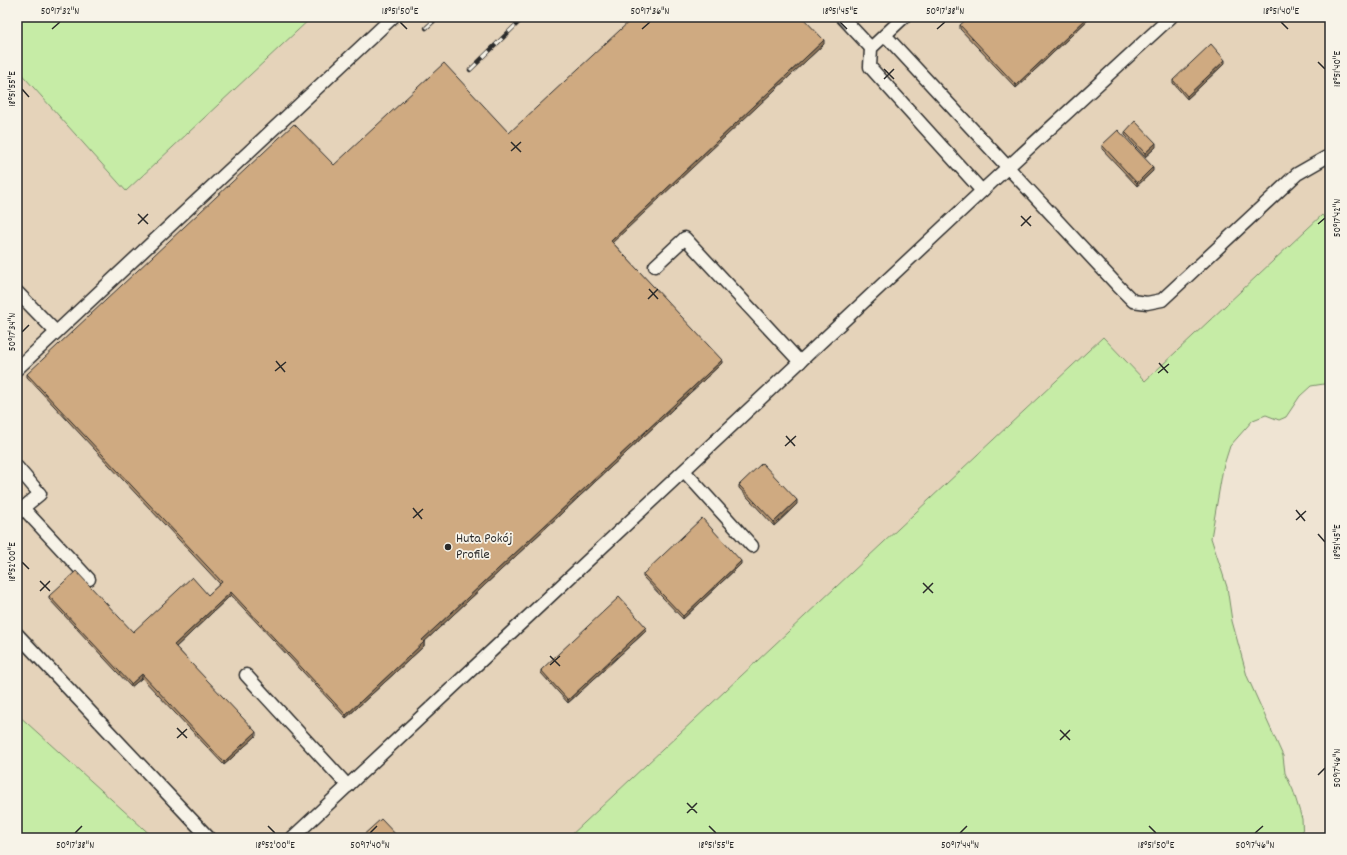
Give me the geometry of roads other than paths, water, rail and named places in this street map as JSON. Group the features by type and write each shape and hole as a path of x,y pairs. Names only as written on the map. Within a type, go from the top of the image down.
{"lane":[{"path":"17,369 393,17"},
{"path":"842,17 871,48"},
{"path":"904,17 871,48 870,67 982,191"},
{"path":"292,838 982,191 1171,17"},
{"path":"885,35 1007,168 1133,301 1147,303 1162,300 1297,174 1330,156"},
{"path":"655,266 685,238 800,362"},
{"path":"17,292 56,332"},
{"path":"17,467 40,494 20,511 89,579"},
{"path":"684,471 752,546"},
{"path":"17,634 209,838"},
{"path":"246,675 348,786"}],"railway":[{"path":"426,28 438,17"},
{"path":"470,70 524,17"}],"place":[{"name":"Huta Pokój Profile","path":"448,547"}]}
